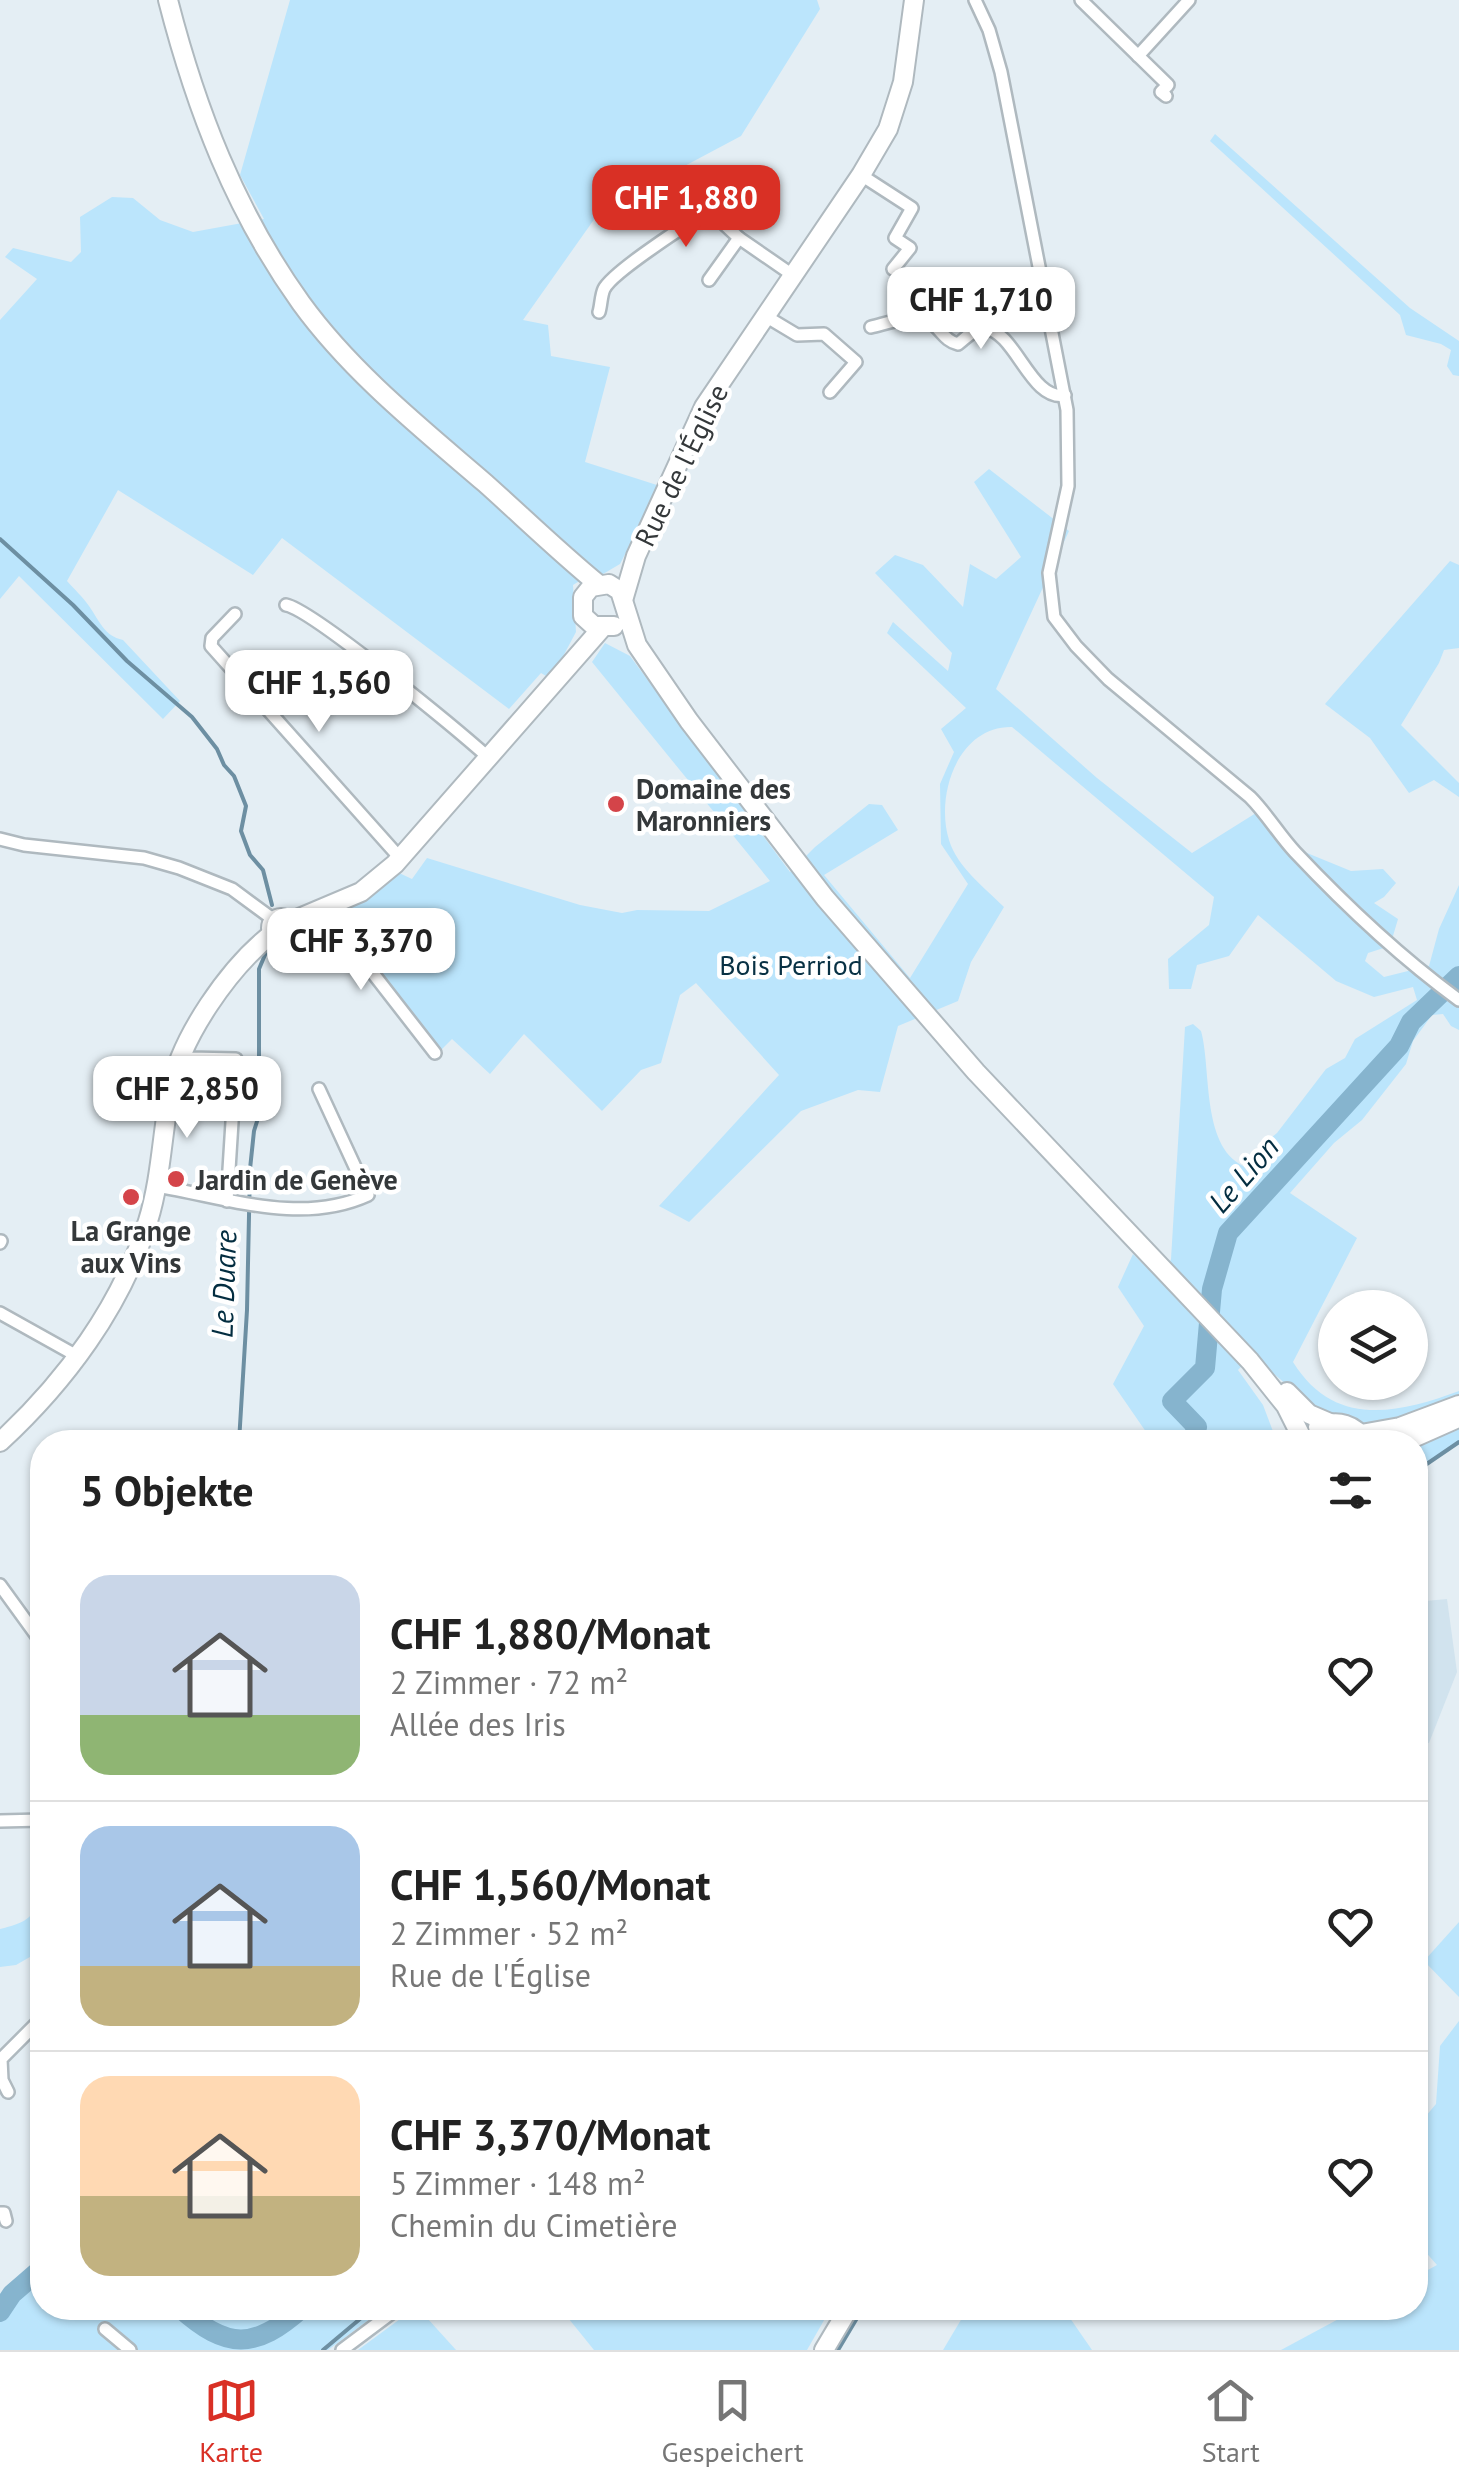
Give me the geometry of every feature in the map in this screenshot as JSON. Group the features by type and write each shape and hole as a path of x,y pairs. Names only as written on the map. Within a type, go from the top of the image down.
{"main road":[{"path":"168,0 211,141 244,211 303,306 376,386 561,554 592,594 616,616 744,795 837,912 946,1039 1250,1361 1286,1406 1299,1430"},
{"name":"Rue de l'Église","path":"0,1442 42,1401 78,1356 102,1320 132,1260 147,1224 170,1093 182,1054 226,985 279,925 361,892 400,858 490,758 572,658 616,616 636,556 698,417 861,176 898,105 914,0"},
{"name":"Rue de l'Église","path":"572,658 592,594 636,556"},
{"path":"592,594 614,586 616,616"},
{"path":"1250,1361 1273,1377 1309,1414 1355,1430"},
{"path":"1390,1430 1459,1405"},
{"path":"1428,1431 1459,1417"},
{"path":"1315,1430 1330,1423"},
{"path":"824,2350 842,2320"}],"street":[{"path":"975,0 1001,72 1066,395 1070,466 1048,587 1050,605 1060,627 1108,678 1250,797 1292,849 1409,962 1449,992"},
{"path":"1082,0 1168,85 1161,92 1166,96"},
{"path":"1138,56 1188,0"},
{"path":"861,176 912,208 896,238 910,248 893,269"},
{"path":"600,312 604,288 664,240 756,180"},
{"path":"710,211 794,276"},
{"path":"709,280 740,238"},
{"path":"766,316 797,335 824,334 856,362 830,392"},
{"path":"871,327 922,317 949,342 958,344 975,330 984,328 994,332 1028,367 1042,391 1066,395"},
{"path":"286,605 294,606 490,758"},
{"path":"235,614 212,638 211,646 400,858"},
{"path":"0,839 144,858 180,868 232,889 279,925"},
{"path":"323,908 435,1053"},
{"path":"182,1054 190,1058 236,1059 228,1200"},
{"path":"156,1186 260,1207 333,1208 368,1194 320,1088"},
{"path":"0,1313 78,1356"},
{"path":"0,1586 30,1627"},
{"path":"0,1821 30,1820"},
{"path":"8,2092 2,2080 1,2059 30,2030"},
{"path":"342,2350 382,2320"},
{"path":"105,2329 130,2350"}],"shaded area":[{"path":"1447,1599 1457,1672 1428,1743 1428,1601"}],"green space":[{"path":"290,0 817,0 820,9 741,136 600,211 523,320 548,325 551,356 610,367 585,462 660,486 620,564 573,585 576,632 551,679 541,673 509,709 282,538 253,575 118,490 67,581 107,631 123,640 180,701 163,719 19,576 0,599 0,320 37,279 5,257 13,248 71,262 81,252 80,217 112,197 133,198 160,220 193,232 264,219 240,175"},
{"path":"1215,134 1410,308 1459,341 1459,376 1453,375 1447,366 1451,350 1406,335 1400,315 1210,141"},
{"name":"Bois Perriod","path":"989,469 1069,531 996,689 1097,778 1192,853 1256,813 1285,844 1351,871 1383,869 1396,883 1374,903 1398,919 1390,946 1368,953 1365,961 1384,977 1412,970 1416,963 1429,966 1439,929 1459,885 1459,1030 1443,1014 1432,1015 1413,1041 1406,1064 1362,1120 1334,1143 1290,1193 1357,1238 1330,1290 1318,1290 1318,1314 1293,1362 1318,1390 1318,1400 1368,1410 1413,1405 1459,1391 1459,1399 1387,1422 1367,1424 1315,1409 1252,1355 1238,1370 1263,1405 1272,1430 1145,1430 1113,1384 1144,1326 1118,1287 1133,1254 1162,1283 1171,1259 1185,1027 1193,1024 1201,1031 1211,1108 1222,1145 1233,1159 1248,1168 1326,1069 1345,1058 1355,1039 1417,1000 1413,987 1374,997 1336,981 1258,915 1229,956 1197,965 1191,989 1169,989 1168,959 1209,925 1214,897 1012,727 993,730 965,750 955,766 945,803 949,840 958,859 1004,907 971,962 958,1001 898,1026 880,1092 858,1090 801,1111 689,1222 659,1206 779,1075 696,983 680,995 661,1063 641,1070 602,1111 524,1034 490,1074 452,1039 441,1050 335,919 397,872 412,879 427,858 580,905 622,913 709,911 770,881 592,662 605,643 630,656 790,872 869,804 882,805 898,830 824,875 910,978 968,884 941,844 940,784 954,752 941,729 966,708 887,633 893,622 948,671 952,653 875,573 895,555 923,565 963,607 970,564 996,579 1021,557 974,482"},
{"path":"1450,561 1459,565 1459,648 1444,650 1401,725 1459,783 1459,797 1434,780 1409,793 1370,738 1325,704"},
{"path":"1459,1425 1459,1442 1428,1463 1428,1440"},
{"path":"30,1916 30,1957 16,1965 0,1967 0,1929"},
{"path":"1459,1922 1459,1997 1428,1965 1428,1957"},
{"path":"1459,2021 1459,2350 1281,2350 1337,2320 1428,2320 1428,2270 1437,2265 1428,2255 1428,2114 1436,2104 1440,2046"},
{"path":"30,2270 30,2320 369,2320 328,2350 0,2350 0,2294"},
{"path":"399,2320 429,2320 456,2350 358,2350"},
{"path":"570,2320 824,2320 807,2350 594,2350"},
{"path":"961,2320 1071,2320 1092,2350 943,2350"}],"waterway":[{"name":"Le Duare","path":"0,539 127,661 192,717 217,749 246,806 241,831 250,855 263,870 272,905"},
{"name":"Le Duare","path":"240,1430 250,1169 259,1115 259,969 267,950"},
{"name":"Le Lion","path":"1196,1430 1172,1401 1205,1368 1212,1289 1228,1233 1399,1046 1411,1022 1459,976"},
{"path":"1428,1463 1459,1442"},
{"name":"Le Lion","path":"0,2312 12,2294 30,2278"},
{"path":"195,2320 212,2332 241,2340 270,2332 287,2320"},
{"path":"323,2350 359,2320"},
{"path":"838,2350 856,2320"}],"place":[{"name":"Domaine des Maronniers","path":"616,804"},
{"name":"Jardin de Genève","path":"176,1179"},
{"name":"La Grange aux Vins","path":"131,1197"}]}
